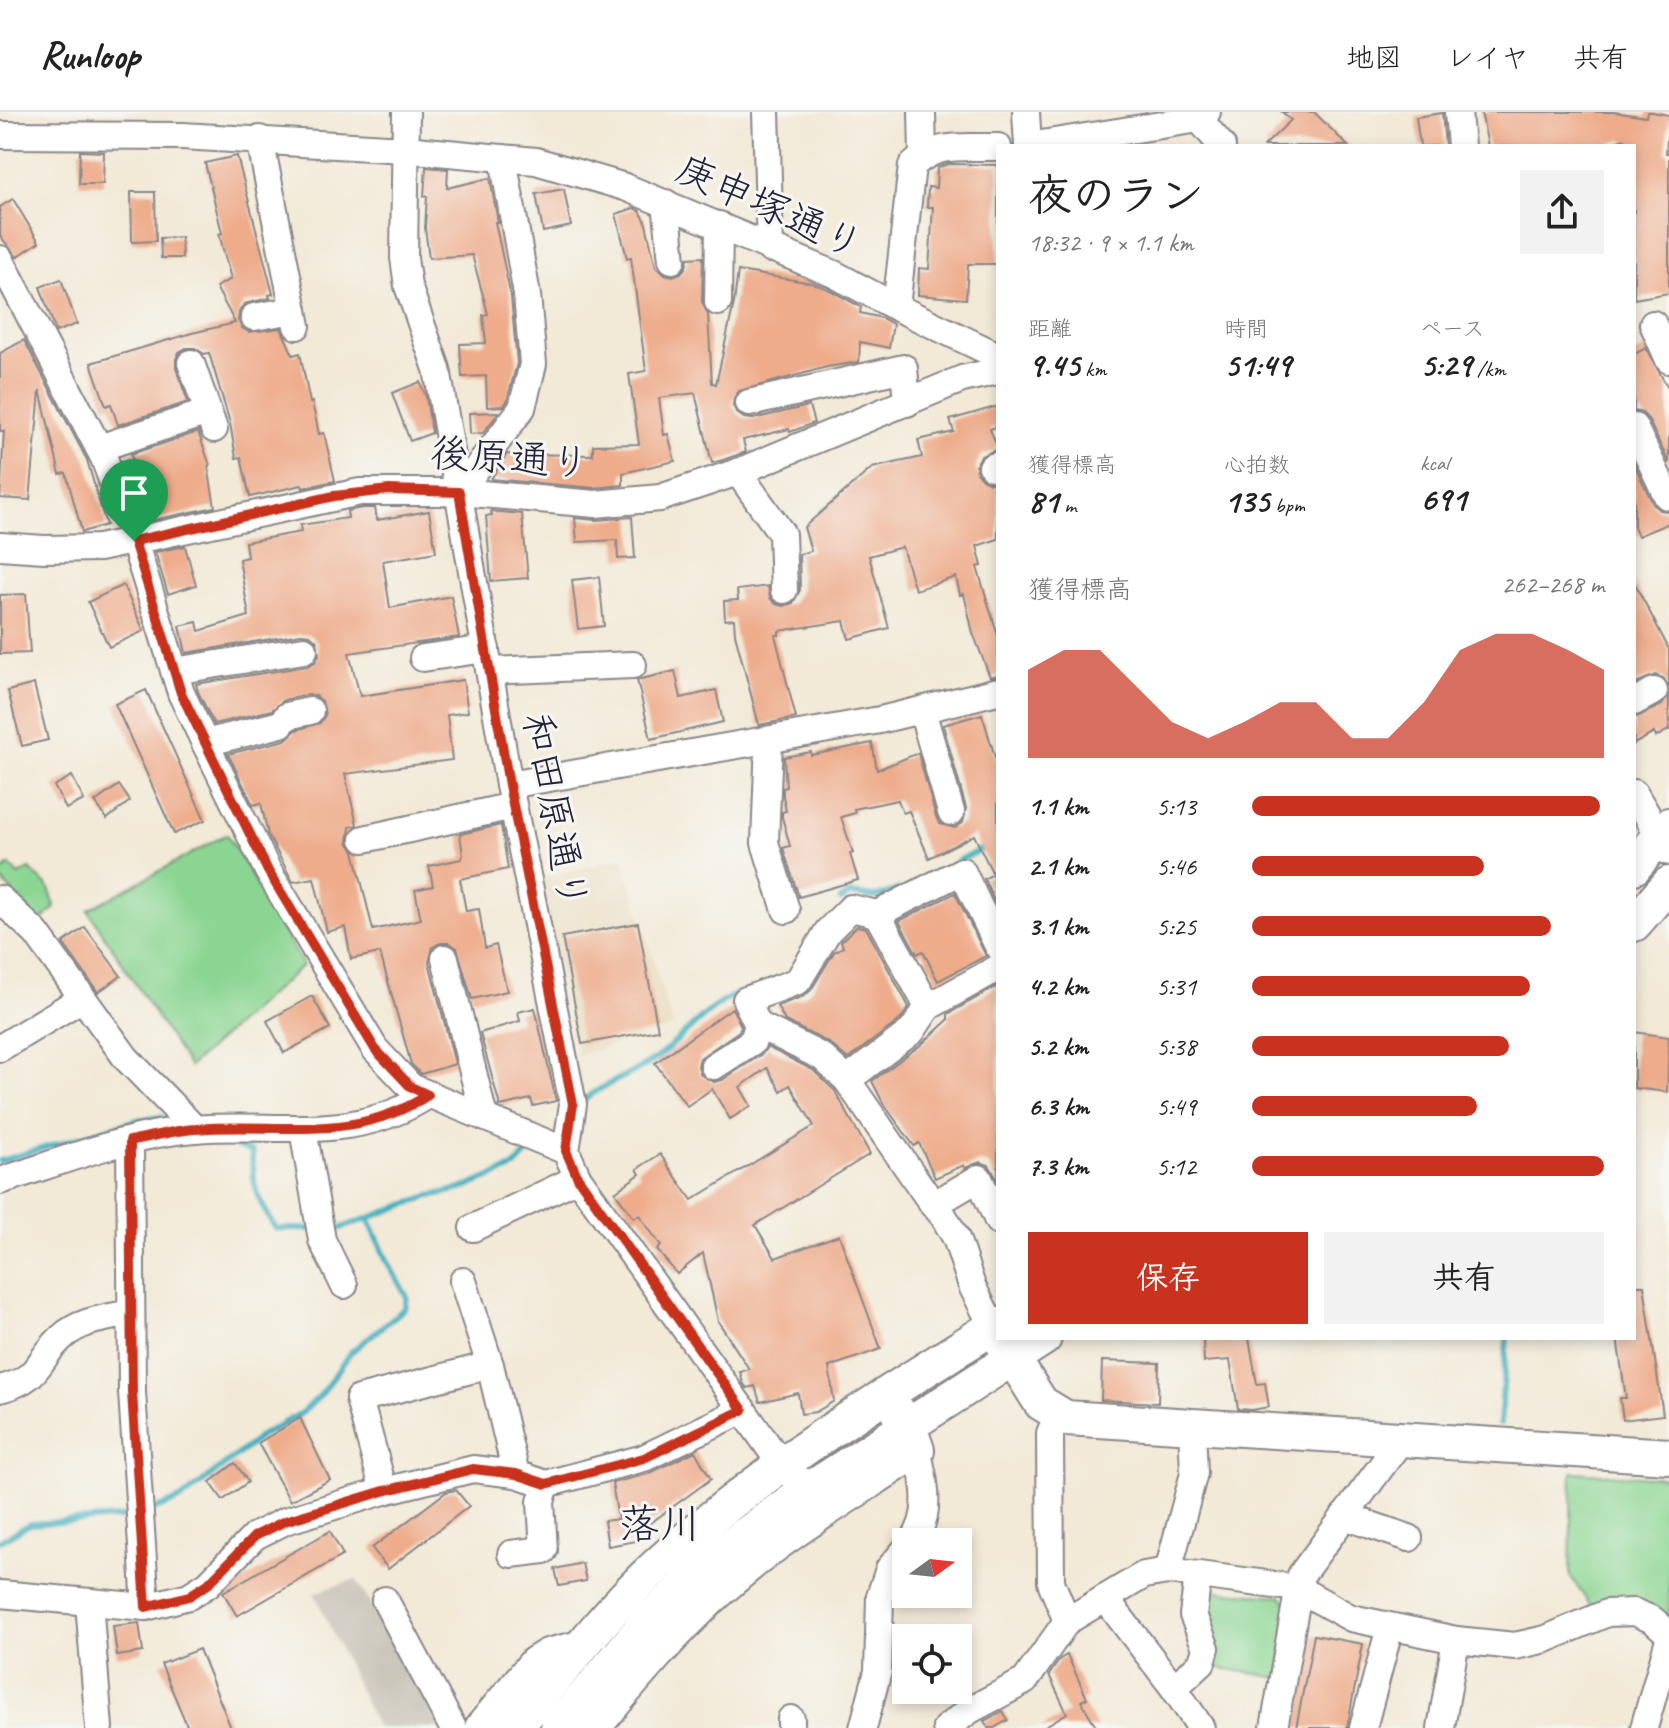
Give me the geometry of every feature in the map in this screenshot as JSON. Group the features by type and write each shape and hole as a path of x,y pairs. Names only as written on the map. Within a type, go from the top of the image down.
{"main road":[{"path":"1636,865 1666,838"},
{"path":"1636,922 1669,884"},
{"path":"515,1728 654,1567 738,1496 862,1411 996,1339"},
{"path":"593,1728 668,1640 728,1582 913,1437 997,1340"},
{"path":"1002,1340 1041,1403 1058,1415 1085,1422 1669,1456"},
{"path":"862,1411 881,1406 897,1409 913,1437"},
{"path":"558,1728 605,1670 677,1591 755,1525 826,1479 913,1437"},
{"path":"482,1728 535,1664 548,1656 582,1647"}],"street":[{"name":"和田原通り","path":"406,112 404,258 408,286 437,369 511,796 564,1133 578,1178 781,1464"},
{"path":"766,112 770,249"},
{"path":"922,112 923,155"},
{"path":"1026,112 1028,144"},
{"path":"1458,112 1461,144"},
{"path":"1040,144 1203,116 1221,144"},
{"name":"庚申塚通り","path":"0,135 143,123 260,139 536,161 625,187 719,225 834,274 996,355"},
{"path":"254,317 296,318 260,139"},
{"path":"896,307 912,166 935,148 996,147"},
{"path":"459,492 522,408 533,364 527,295 503,158"},
{"path":"666,203 672,260"},
{"path":"718,302 719,225"},
{"path":"0,259 99,448 119,496 181,693 268,871 375,1049 411,1087 428,1095 520,1132 564,1133"},
{"path":"1652,325 1669,360"},
{"path":"99,448 211,420 191,363"},
{"path":"749,403 904,368 907,403"},
{"name":"後原通り","path":"0,546 99,548 347,494 389,490 459,492 595,504 633,502 673,494 738,472 962,379 996,371"},
{"path":"1636,431 1667,496"},
{"path":"738,472 782,534 784,590"},
{"path":"174,671 272,646 304,650"},
{"path":"423,658 633,665"},
{"path":"364,839 511,796 769,740 880,720 996,692"},
{"path":"922,710 951,812"},
{"path":"205,743 281,724 287,716 310,711"},
{"path":"769,740 765,843 786,910"},
{"path":"1636,796 1666,838"},
{"path":"996,942 962,871 877,914 851,908 828,931 798,981 746,1000 758,1025 822,1057 847,1080 944,1217 956,1238 972,1286 996,1330"},
{"path":"0,899 36,933 126,1058 195,1129"},
{"path":"877,914 928,1007"},
{"path":"445,958 484,1117"},
{"path":"847,1080 912,1031 928,1007 996,969"},
{"path":"0,1048 81,999"},
{"path":"714,1066 753,1041 758,1025"},
{"path":"0,1181 130,1141 195,1129 303,1129 360,1125 404,1111 428,1095"},
{"path":"303,1129 322,1240 344,1285"},
{"path":"130,1141 132,1392 146,1607"},
{"path":"473,1228 578,1178"},
{"path":"930,1200 979,1178 996,1216"},
{"path":"463,1281 490,1365 516,1474"},
{"path":"0,1389 17,1385 38,1370 60,1338 84,1322 131,1313"},
{"path":"384,1491 359,1399 448,1364 490,1365"},
{"path":"0,1594 146,1607 164,1604 208,1584 255,1536 285,1521 384,1491 473,1469 516,1474 546,1484 644,1458 743,1410"},
{"path":"1058,1415 1050,1433 1051,1582 1067,1621"},
{"path":"1168,1571 1194,1473 1192,1426"},
{"path":"913,1437 926,1483 920,1528"},
{"path":"1274,1728 1301,1575 1401,1440"},
{"path":"781,1464 791,1477 802,1482 814,1483 826,1479"},
{"path":"511,1554 544,1550 541,1502 546,1484"},
{"path":"1344,1516 1409,1538"},
{"path":"863,1728 878,1671 880,1596 892,1565"},
{"path":"946,1728 970,1710 1025,1681 1067,1621 1144,1575 1168,1571 1297,1588 1351,1618 1456,1640 1515,1646 1546,1639 1607,1613 1634,1612 1653,1620 1669,1637 1644,1728"},
{"path":"1174,1688 1202,1662 1206,1648 1193,1615 1198,1575"},
{"path":"1105,1598 1201,1728"},
{"path":"89,1602 99,1728"},
{"path":"399,1609 453,1728"},
{"path":"1363,1728 1390,1627"},
{"path":"1441,1728 1456,1640"}],"shaded area":[{"path":"623,857 673,1027 578,1055 541,879"},
{"path":"356,1579 441,1728 377,1728 314,1593"}],"green space":[{"path":"227,834 303,965 189,1067 88,910"},
{"path":"10,865 18,875 30,869 49,888 55,907 40,922 0,879 0,873"},
{"path":"1572,1472 1669,1478 1669,1623 1593,1609 1570,1576"},
{"path":"1211,1591 1281,1596 1291,1607 1280,1678 1208,1666 1202,1601"}],"building":[{"path":"1282,112 1314,112 1346,144 1266,144 1291,120"},
{"path":"1481,112 1614,112 1646,117 1647,112 1652,112 1669,115 1666,153 1669,153 1669,293 1636,299 1636,144 1626,144 1625,139 1607,144 1488,144"},
{"path":"1442,113 1445,144 1420,144 1416,117"},
{"path":"80,151 104,152 103,184 79,184"},
{"path":"237,156 273,294 269,295 270,298 244,304 238,320 242,328 249,332 281,328 293,355 300,353 310,403 319,434 324,433 335,481 250,497 241,457 236,458 230,423 209,353 186,348 179,352 176,359 176,368 188,402 118,425 111,404 106,406 91,363 235,323 216,287 231,279 205,163"},
{"path":"948,164 996,165 996,264 968,264 966,299 918,295 919,268 929,269 933,207 927,207 928,187 936,188 937,168"},
{"path":"426,167 448,169 447,188 490,178 498,222 495,222 511,297 517,363 504,406 487,407 486,376 462,377 460,344 486,343 483,315 488,314 472,255 429,258 425,228"},
{"path":"564,189 571,226 543,232 536,194"},
{"path":"131,192 155,192 156,241 132,242"},
{"path":"13,199 39,242 17,257 0,236 0,207"},
{"path":"634,208 645,220 656,267 665,274 673,276 681,273 688,258 703,257 702,302 708,314 712,383 716,384 738,271 813,283 832,291 861,307 860,313 893,324 889,348 860,342 859,362 827,367 739,391 733,406 744,418 753,419 809,406 814,423 790,432 789,429 743,440 746,452 723,460 712,463 695,393 659,398 664,435 668,434 675,461 623,473 623,485 595,488 491,479 507,454 593,455 593,445 639,444 629,374 646,371 631,257 627,258 616,214"},
{"path":"181,237 182,258 161,258 160,238"},
{"path":"61,279 77,324 56,332 40,287"},
{"path":"24,340 87,460 106,525 82,532 66,473 60,474 40,390 30,500 0,498 4,431 0,431 0,353"},
{"path":"1646,348 1669,390 1669,463 1648,419 1636,412 1636,353"},
{"path":"420,382 426,397 432,433 410,441 392,393"},
{"path":"996,407 996,427 990,429 996,450 981,456 976,465 982,479 996,482 996,540 977,546 982,566 977,567 996,629 996,676 990,677 956,577 915,590 902,547 869,556 889,628 849,639 844,621 779,631 779,635 775,635 796,718 759,725 735,634 734,619 725,620 724,601 738,600 737,590 768,586 770,598 776,604 784,606 793,603 800,590 799,554 811,551 804,527 872,468 922,457 918,440 954,432 950,420"},
{"path":"499,412 483,433 470,434 469,413"},
{"path":"198,432 210,465 215,507 144,522 139,509 145,507 131,454"},
{"path":"1636,468 1653,504 1659,510 1669,511 1669,523 1638,536"},
{"path":"375,508 377,520 429,511 436,552 383,561 390,608 451,596 459,637 349,653 360,696 463,680 468,712 447,715 452,760 345,774 357,825 350,827 348,842 354,851 373,930 421,919 415,890 433,886 429,866 461,859 460,834 501,825 508,869 460,879 466,911 479,909 485,948 496,945 507,991 472,999 457,948 449,943 433,947 429,962 455,1064 421,1074 411,1064 380,953 351,959 345,927 327,932 314,878 293,882 268,835 261,803 253,805 228,754 285,740 296,730 320,723 325,715 322,701 316,696 307,695 284,700 272,710 214,724 196,684 307,666 315,662 319,655 317,641 310,635 301,634 186,653 180,626 197,622 199,631 249,616 239,559 247,557 245,542 301,532 300,525 348,518 347,511"},
{"path":"491,511 522,514 528,578 491,581 486,516 492,515"},
{"path":"632,517 635,558 618,559 617,540 577,542 575,518"},
{"path":"185,546 196,585 168,594 155,552"},
{"path":"599,577 604,626 578,629 572,580"},
{"path":"123,585 144,631 109,647 88,602"},
{"path":"1636,586 1669,649 1669,687 1663,678 1655,675 1636,683"},
{"path":"26,594 30,653 0,654 0,595"},
{"path":"675,671 681,698 716,690 723,722 651,739 637,680"},
{"path":"34,684 48,740 22,746 8,691"},
{"path":"146,690 205,820 174,834 115,704"},
{"path":"1669,695 1669,730 1656,737 1654,733 1636,743 1636,717 1662,705"},
{"path":"982,714 996,760 996,905 984,879 993,874 974,835 929,858 909,811 903,813 898,800 854,809 855,813 841,817 858,880 799,897 783,848 790,846 782,817 782,812 786,811 783,796 783,788 786,787 784,757 872,743 877,770 918,753 936,817 940,824 955,828 963,823 966,808 943,725"},
{"path":"72,776 84,800 66,809 54,786"},
{"path":"119,785 130,801 107,819 95,802"},
{"path":"955,893 986,956 938,981 923,951 917,954 899,921"},
{"path":"638,923 658,1030 582,1044 562,937"},
{"path":"857,926 866,928 909,1007 900,1020 848,1059 829,1043 785,1021 777,1006 804,996 811,990 834,952 843,947 841,941"},
{"path":"85,927 121,976 98,992 63,943"},
{"path":"996,987 996,1177 989,1165 980,1162 965,1168 964,1165 935,1178 919,1143 914,1146 883,1103 872,1081 922,1044 948,1020 948,1014"},
{"path":"312,996 330,1028 284,1053 267,1021"},
{"path":"535,1008 556,1101 533,1106 531,1099 500,1106 480,1033 520,1021 518,1012"},
{"path":"732,1008 741,1026 739,1031 700,1058 698,1066 701,1075 714,1082 722,1080 762,1054 767,1047 813,1070 835,1091 870,1154 755,1225 775,1258 839,1235 881,1349 829,1367 834,1401 816,1412 801,1414 798,1393 760,1402 755,1386 747,1388 740,1372 749,1369 718,1321 703,1253 677,1274 657,1250 661,1246 639,1215 634,1218 615,1192 640,1174 637,1169 660,1154 692,1200 814,1126 790,1085 781,1091 767,1068 740,1087 751,1106 730,1119 712,1089 687,1106 655,1063"},
{"path":"1636,1032 1669,1037 1667,1092 1636,1088"},
{"path":"1636,1285 1644,1285 1663,1415 1623,1420 1620,1398 1626,1398 1617,1340 1636,1340"},
{"path":"1203,1340 1249,1340 1257,1384 1265,1383 1269,1407 1238,1409 1230,1360 1204,1362"},
{"path":"1102,1361 1159,1363 1158,1403 1101,1400"},
{"path":"300,1418 330,1480 290,1501 258,1443"},
{"path":"695,1451 711,1479 641,1530 642,1540 608,1546 604,1521 618,1519 612,1483 648,1474"},
{"path":"235,1463 248,1482 223,1500 210,1482"},
{"path":"456,1490 469,1506 388,1569 372,1548 446,1492"},
{"path":"330,1531 343,1555 237,1616 223,1592"},
{"path":"582,1563 586,1581 559,1586 555,1569"},
{"path":"139,1623 143,1652 117,1656 113,1626"},
{"path":"1314,1635 1363,1644 1347,1728 1296,1728"},
{"path":"199,1649 231,1728 188,1728 161,1664"},
{"path":"1067,1655 1087,1698 1081,1701 1097,1728 1042,1728 1067,1713 1049,1675 1060,1659"},
{"path":"1003,1711 1008,1720 988,1728 984,1721"}],"waterway":[{"path":"956,862 996,842"},
{"path":"841,900 850,894 876,897 899,889"},
{"path":"579,1104 655,1059 716,1006 740,993"},
{"path":"0,1161 137,1120 164,1119"},
{"path":"228,1143 252,1152 257,1192 276,1229 311,1229"},
{"path":"333,1231 426,1197 461,1189 513,1168 533,1147"},
{"path":"146,1513 183,1498 262,1435 300,1414 319,1397 351,1352 405,1308 407,1297 369,1220"},
{"path":"1500,1424 1507,1340"},
{"path":"0,1541 30,1524 132,1517"}],"district":[{"name":"落川","path":"660,1523"}],"route":[{"path":"360,492 459,492 509,785 573,1104 566,1151 578,1178 743,1410 644,1458 546,1484 516,1474 473,1469 384,1491 285,1521 255,1536 208,1584 189,1596 146,1607 132,1392 130,1141 195,1129 303,1129 360,1125 404,1111 428,1095 411,1087 375,1049 268,871 181,693 134,541 360,492"}]}
